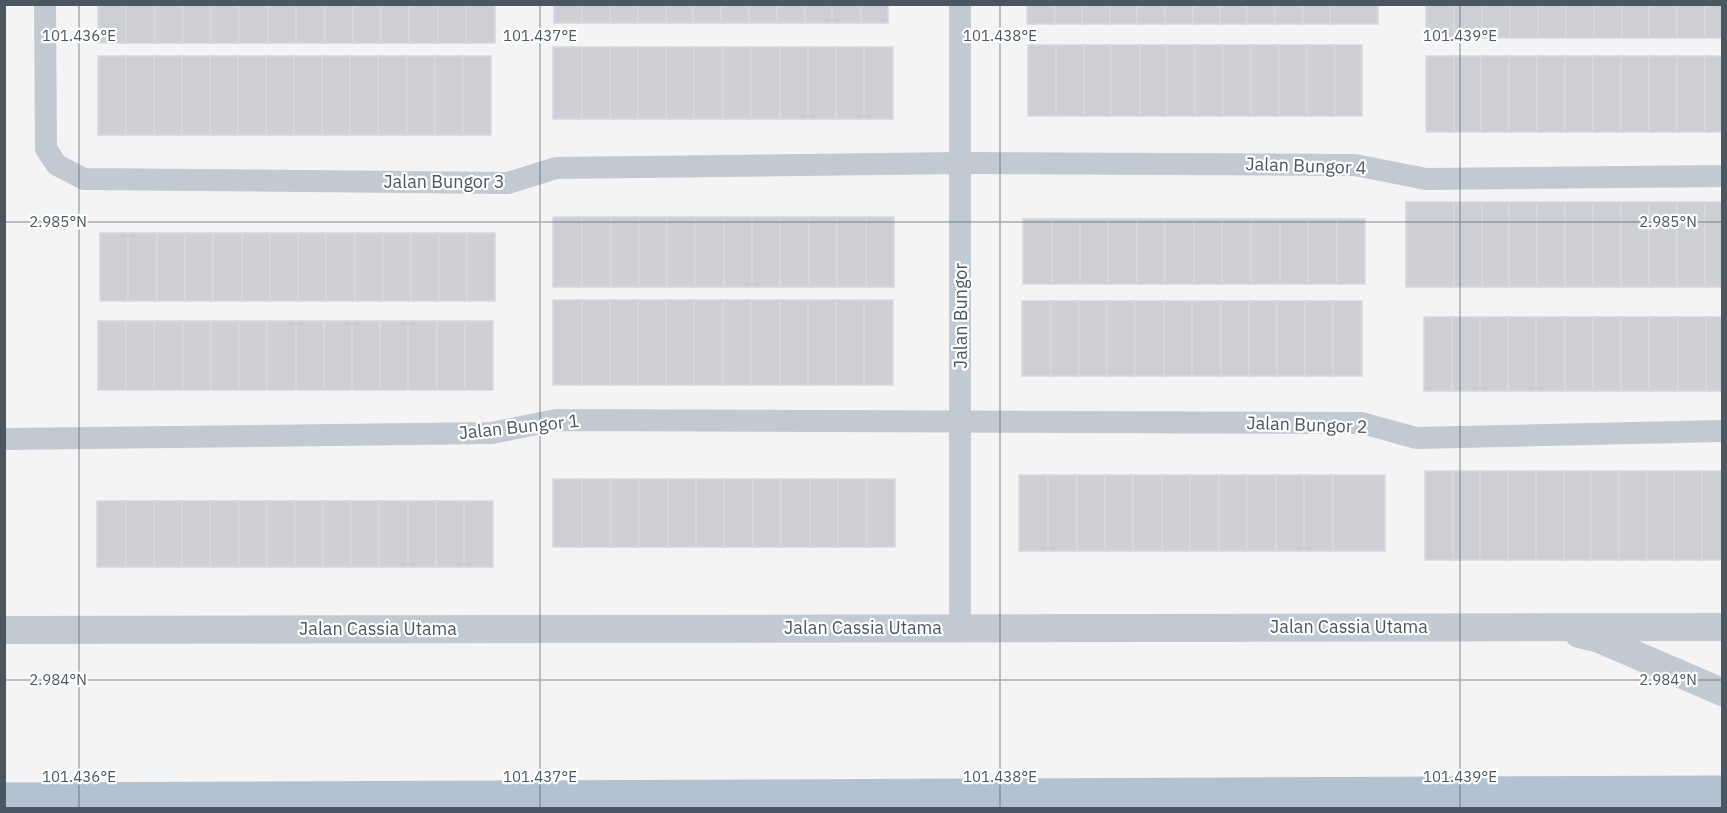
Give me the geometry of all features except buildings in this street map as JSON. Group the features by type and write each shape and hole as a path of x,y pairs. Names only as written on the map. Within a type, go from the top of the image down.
{"main road":[{"path":"4,799 1722,792"}],"street":[{"name":"Jalan Bungor 3","path":"45,4 46,149 57,165 84,179 508,183 556,168 961,163"},
{"name":"Jalan Bungor","path":"960,4 960,628"},
{"name":"Jalan Bungor 4","path":"961,163 1355,165 1425,179 1722,176"},
{"name":"Jalan Bungor 1","path":"4,439 492,433 556,420 961,420"},
{"name":"Jalan Bungor 2","path":"961,420 1362,423 1416,438 1722,432"},
{"path":"1554,627 1599,639 1722,692"},
{"name":"Jalan Cassia Utama","path":"4,630 1722,627"}]}
